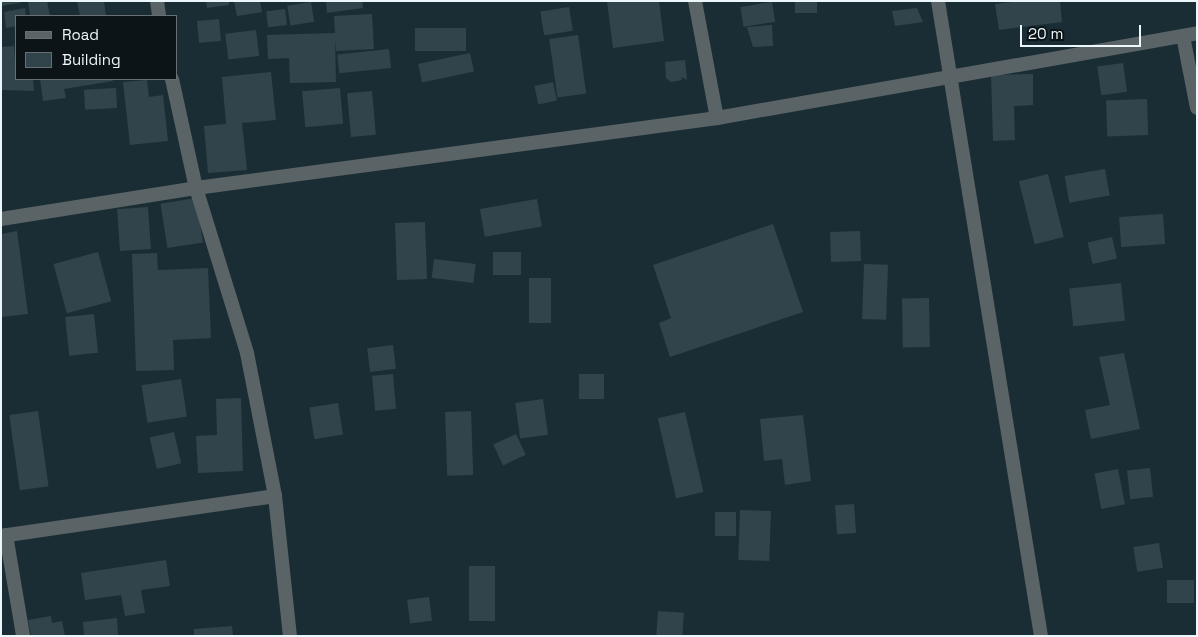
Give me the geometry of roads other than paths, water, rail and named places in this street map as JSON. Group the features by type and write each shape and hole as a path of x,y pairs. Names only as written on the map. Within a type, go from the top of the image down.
{"street":[{"path":"157,1 159,15"},
{"path":"694,1 717,118"},
{"path":"938,1 1041,636"},
{"path":"1,219 196,188 717,118 1190,35 1197,108"},
{"path":"172,80 196,188 247,353 275,496 290,636"},
{"path":"23,636 4,536 275,496"}]}
